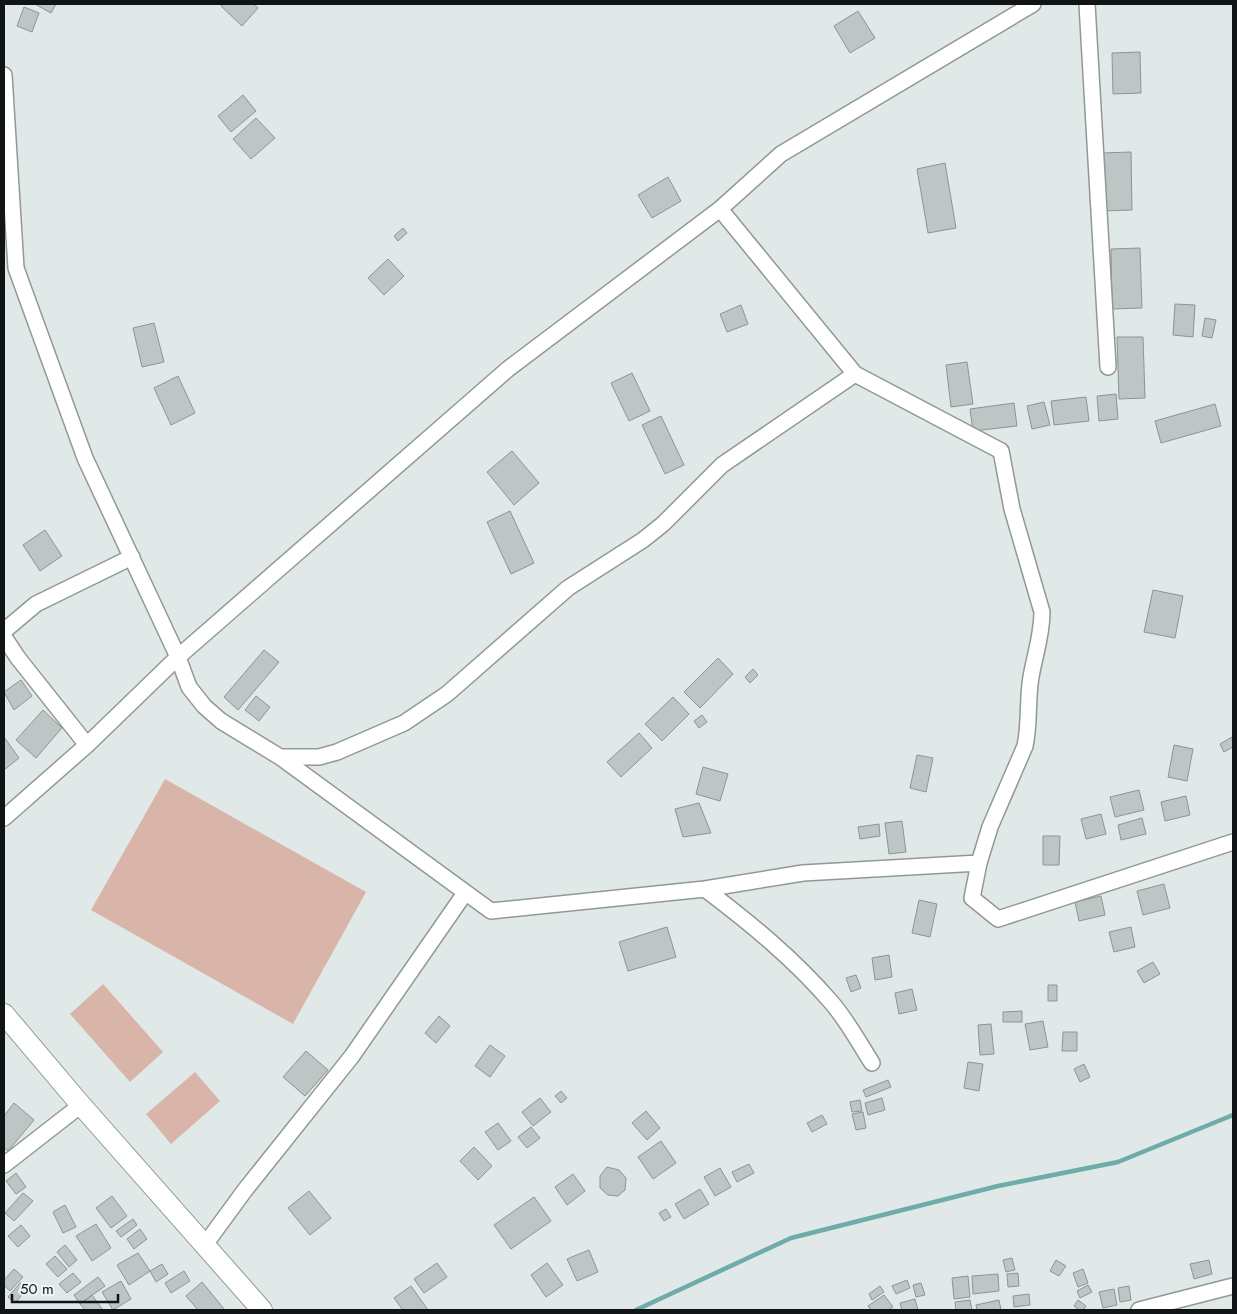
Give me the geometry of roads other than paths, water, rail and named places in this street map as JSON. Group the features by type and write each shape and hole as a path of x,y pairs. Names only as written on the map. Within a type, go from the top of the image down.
{"street":[{"path":"4,818 87,745 178,658 508,369 720,209 781,154 1033,4"},
{"path":"1087,4 1108,367"},
{"path":"4,75 16,268 85,458 178,658 189,687 204,706 222,721 280,757 490,911 704,890 803,873 979,863"},
{"path":"720,209 855,374 1002,451 1012,509 1038,597 1042,628 1031,677 1028,732 1025,746 990,827 979,863 972,898 998,919 1233,842"},
{"path":"280,757 319,757 337,752 404,723 447,694 568,588 656,529 722,465 855,374"},
{"path":"4,631 36,604 132,557"},
{"path":"4,637 18,658 87,745"},
{"path":"704,890 740,915 784,953 832,1003 872,1063"},
{"path":"204,1246 251,1183 352,1056 465,893"},
{"path":"4,1014 80,1105 262,1310"},
{"path":"4,1165 80,1105"},
{"path":"1139,1310 1233,1286"}],"waterway":[{"path":"636,1310 791,1238 998,1186 1118,1162 1233,1115"}]}
